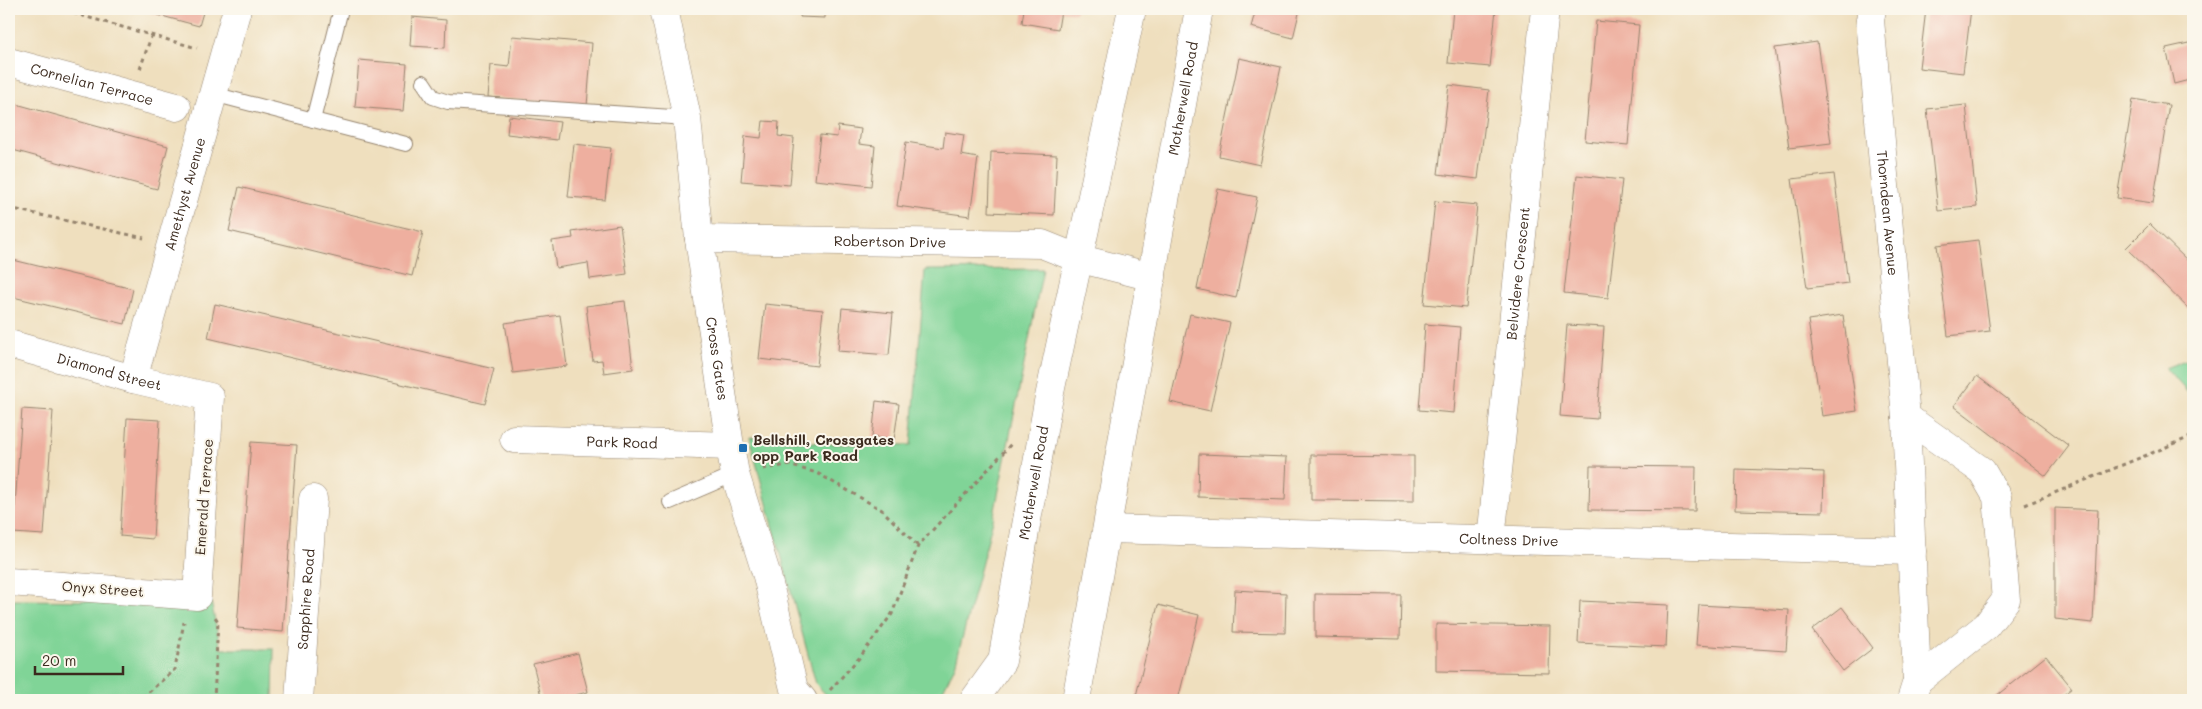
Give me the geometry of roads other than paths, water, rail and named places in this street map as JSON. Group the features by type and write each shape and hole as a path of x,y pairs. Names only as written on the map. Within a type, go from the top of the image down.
{"street":[{"name":"Amethyst Avenue","path":"133,379 237,9"},
{"name":"Cross Gates","path":"664,9 687,118 699,239 735,474 767,576 794,689 816,697"},
{"name":"Motherwell Road","path":"974,700 1002,661 1048,402 1132,9"},
{"name":"Motherwell Road","path":"1076,700 1200,9"},
{"name":"Belvidere Crescent","path":"1491,540 1545,9"},
{"name":"Thorndean Avenue","path":"1872,9 1870,20 1906,417 1912,551 1914,690"},
{"name":"Cornelian Terrace","path":"9,62 177,107"},
{"name":"Robertson Drive","path":"699,239 1042,244 1078,258"},
{"path":"1078,258 1152,277"},
{"name":"Diamond Street","path":"9,344 133,379 210,397"},
{"name":"Emerald Terrace","path":"193,596 210,397"},
{"name":"Thorndean Avenue","path":"1906,417 1982,471 1997,498 2006,600 1986,626 1914,690"},
{"name":"Park Road","path":"514,439 730,446"},
{"name":"Sapphire Road","path":"299,700 313,499"},
{"name":"Coltness Drive","path":"1107,529 1912,551"},
{"name":"Onyx Street","path":"9,582 193,596"}],"lane":[{"path":"313,120 341,9"},
{"path":"423,82 433,97 448,102 687,118"},
{"path":"213,94 406,144"},
{"path":"670,502 735,474"}],"place":[{"name":"Bellshill, Crossgates opp Park Road","path":"743,448"}]}
